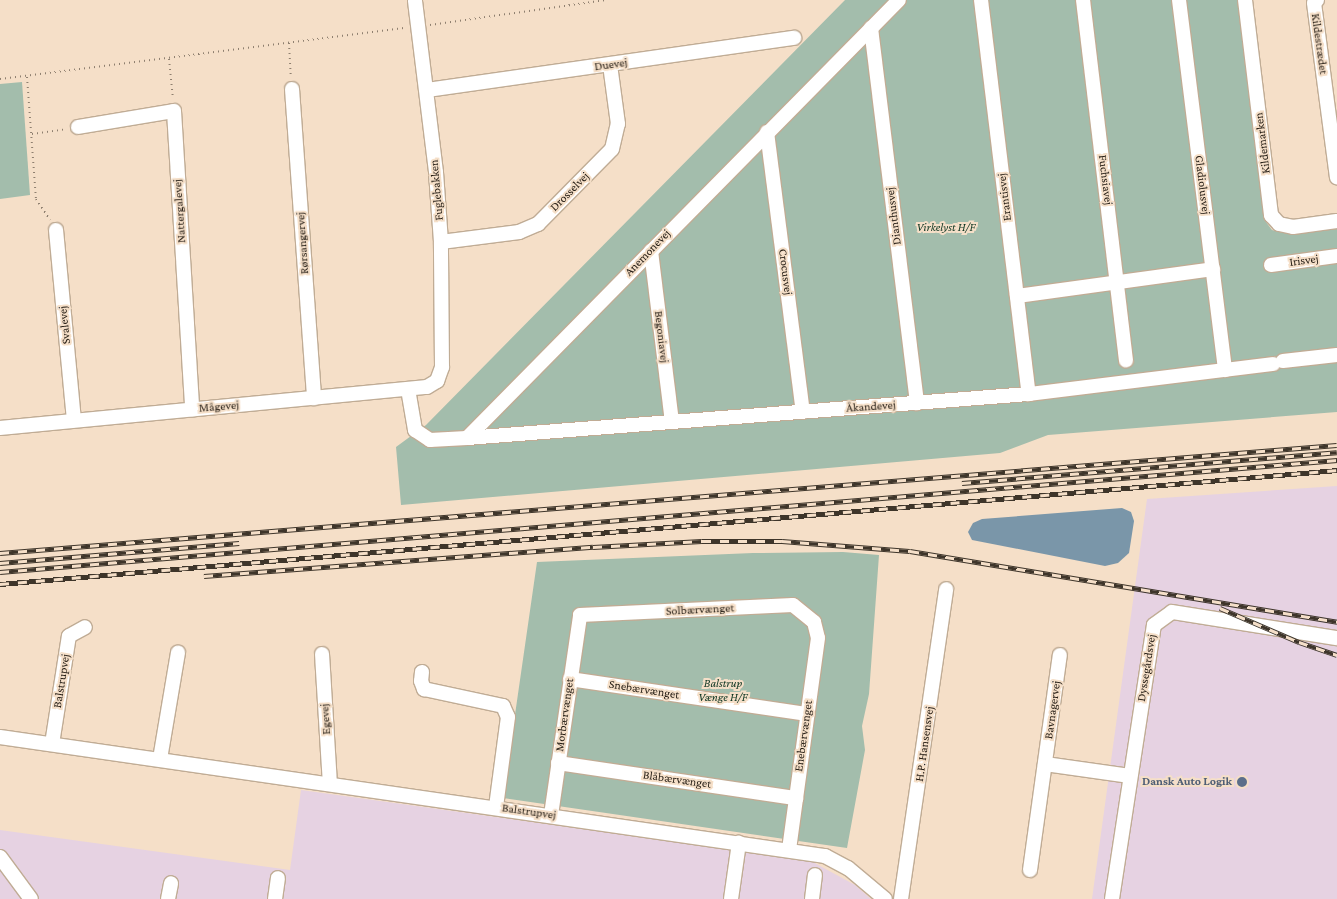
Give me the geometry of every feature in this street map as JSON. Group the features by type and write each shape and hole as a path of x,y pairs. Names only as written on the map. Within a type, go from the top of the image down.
{"street":[{"name":"Fuglebakken","path":"415,0 427,90 441,242 442,367 437,381"},
{"name":"Anemonevej","path":"467,438 898,0"},
{"name":"Erantisvej","path":"981,0 1029,394"},
{"name":"Fuchsiavej","path":"1083,0 1126,360"},
{"name":"Gladiolusvej","path":"1179,0 1225,370"},
{"name":"Kildemarken","path":"1245,0 1271,215 1279,224 1293,227 1337,221"},
{"name":"Kildestrædet","path":"1317,0 1314,3 1337,177"},
{"name":"Dianthusvej","path":"871,28 917,403"},
{"name":"Duevej","path":"427,90 794,38"},
{"name":"Drosselvej","path":"441,242 519,232 538,224 612,149 618,124 610,65"},
{"name":"Rørsangervej","path":"292,89 314,398"},
{"path":"78,127 174,111"},
{"name":"Nattergalevej","path":"174,111 192,409"},
{"name":"Crocusvej","path":"767,132 803,412"},
{"name":"Svalevej","path":"56,230 74,420"},
{"name":"Begoniavej","path":"651,251 672,422"},
{"name":"Irisvej","path":"1271,265 1337,256"},
{"path":"1017,296 1213,269"},
{"name":"Åkandevej","path":"467,438 1029,394 1337,354"},
{"name":"Mågevej","path":"0,428 427,387 437,381"},
{"path":"408,389 415,430 430,440 467,438"},
{"name":"H.P. Hansensvej","path":"901,899 946,589"},
{"name":"Solbærvænget","path":"580,615 792,605 814,622"},
{"name":"Dyssegårdsvej","path":"1112,899 1154,625 1172,612 1337,638"},
{"name":"Morbærvænget","path":"550,815 580,615"},
{"name":"Enebærvænget","path":"789,850 818,638 814,622"},
{"name":"Balstrupvej","path":"52,744 69,636 85,628"},
{"path":"160,760 178,653"},
{"name":"Egevej","path":"322,654 330,784"},
{"name":"Bavnagervej","path":"1030,870 1060,656"},
{"path":"422,672 421,681 424,690 503,706 508,716 496,808"},
{"name":"Snebærvænget","path":"570,678 807,714"},
{"name":"Balstrupvej","path":"0,737 825,856 840,864 885,899"},
{"name":"Blåbærvænget","path":"558,763 796,798"},
{"path":"1045,764 1130,776"},
{"path":"731,899 739,843"},
{"path":"0,857 31,899"},
{"path":"812,899 815,875"},
{"path":"275,899 278,878"},
{"path":"168,899 171,883"}],"path":[{"path":"0,80 606,0"},
{"path":"289,43 292,89"},
{"path":"169,59 174,111"},
{"path":"27,77 36,199 56,230"},
{"path":"32,134 78,127"}],"shaded area":[{"path":"1337,486 1337,899 1092,899 1147,499"},
{"path":"301,790 811,861 855,885 871,899 0,899 0,830 290,870"}],"green space":[{"name":"Virkelyst H/F","path":"845,0 1239,0 1266,222 1272,230 1283,233 1337,227 1337,412 1048,435 1000,453 401,505 396,447 426,425"},
{"path":"22,82 30,195 0,199 0,84"},
{"name":"Balstrup Vænge H/F","path":"843,552 879,555 869,694 862,726 865,750 847,848 503,798 537,562 753,553"}],"water":[{"path":"1122,508 1131,512 1134,521 1129,553 1118,563 1105,566 972,540 968,532 973,523 982,519"}],"railway":[{"path":"0,553 1337,445"},
{"path":"962,483 1337,452"},
{"path":"0,572 1337,460"},
{"path":"0,584 1337,470"},
{"path":"204,576 593,547 702,541 782,541 910,551 1337,622"},
{"path":"0,563 239,543"},
{"path":"1220,608 1299,642 1337,655"}],"place":[{"name":"Dansk Auto Logik","path":"1242,782"}]}
